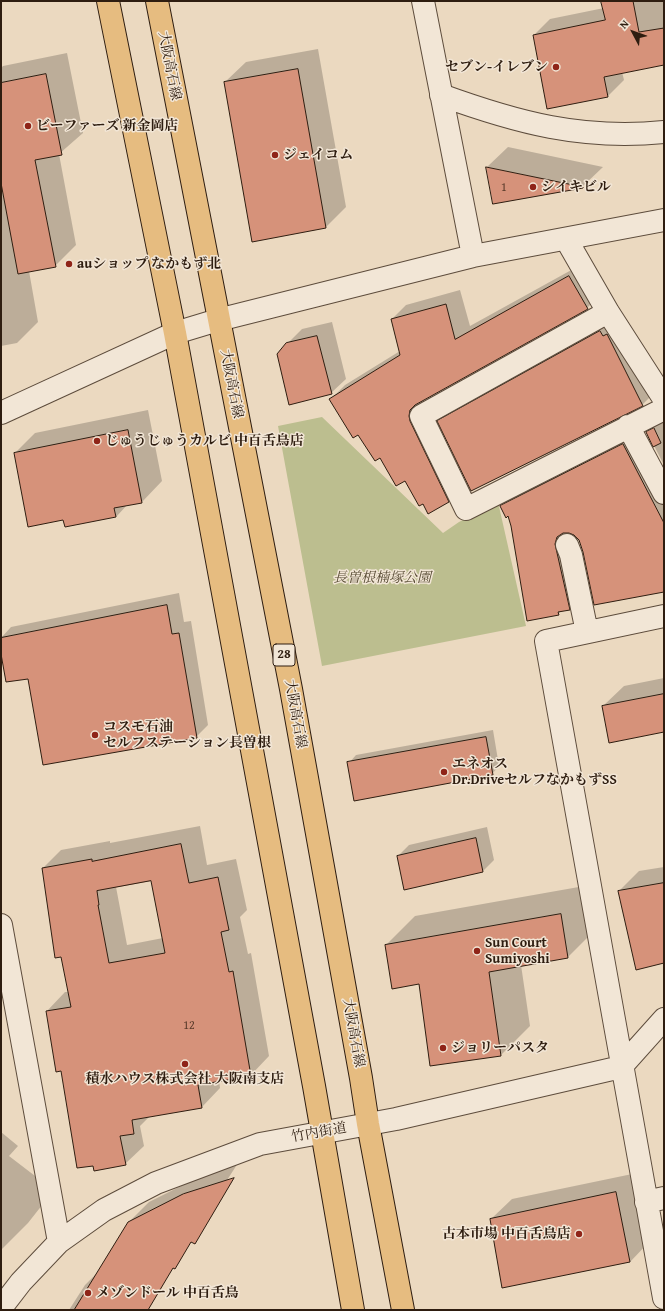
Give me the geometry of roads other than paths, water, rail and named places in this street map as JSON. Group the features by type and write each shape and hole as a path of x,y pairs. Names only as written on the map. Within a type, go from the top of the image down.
{"main road":[{"path":"108,1 175,333 322,1131 353,1310"},
{"name":"大阪高石線","path":"157,1 290,689 403,1310"}],"street":[{"path":"423,1 473,256"},
{"path":"441,95 483,110 542,126 594,134 634,135 664,132"},
{"path":"1,413 175,333 218,320 473,256 664,220"},
{"path":"566,239 608,312 664,398"},
{"path":"608,312 421,416 466,508 664,409"},
{"path":"628,426 664,493"},
{"path":"567,545 571,555 587,632"},
{"path":"664,616 546,642 621,1067 655,1200 664,1298"},
{"path":"2,936 59,1242"},
{"path":"621,1067 664,1019"},
{"name":"竹内街道","path":"1,1308 21,1282 59,1242 104,1210 156,1183 260,1144 322,1131 368,1124 621,1067"}],"place":[{"name":"セブン-イレブン","path":"556,67"},
{"name":"ビーファーズ 新金岡店","path":"28,126"},
{"name":"ジェイコム","path":"275,155"},
{"name":"シイキビル","path":"533,187"},
{"name":"auショップ なかもず北","path":"69,264"},
{"name":"じゅうじゅうカルビ 中百舌鳥店","path":"97,441"},
{"name":"コスモ石油 セルフステーション長曽根","path":"95,735"},
{"name":"エネオス Dr.DriveセルフなかもずSS","path":"444,772"},
{"name":"Sun Court Sumiyoshi","path":"477,951"},
{"name":"ジョリーパスタ","path":"443,1048"},
{"name":"積水ハウス株式会社 大阪南支店","path":"185,1064"},
{"name":"古本市場 中百舌鳥店","path":"579,1234"},
{"name":"メゾンドール 中百舌鳥","path":"88,1293"}],"park label":[{"name":"長曽根楠塚公園","path":"382,578"}]}
